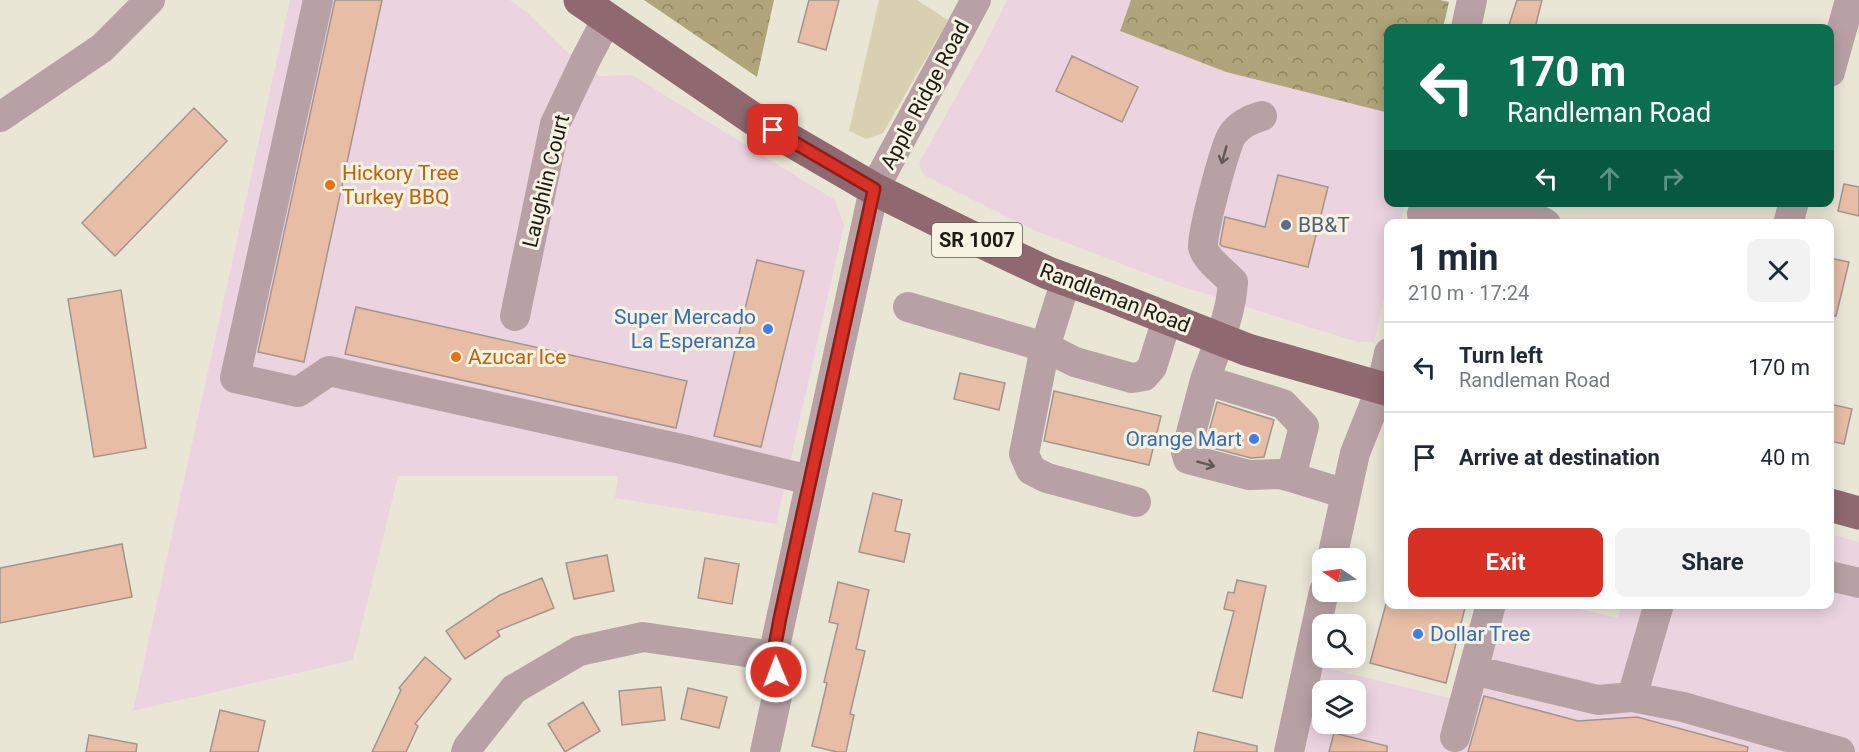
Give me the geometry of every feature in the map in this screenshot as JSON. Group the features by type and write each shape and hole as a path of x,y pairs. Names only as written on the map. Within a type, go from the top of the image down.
{"main road":[{"name":"Randleman Road","path":"580,0 752,118 874,189 975,239 1066,280 1103,292 1248,350 1384,389"},
{"path":"1834,506 1859,513"}],"street":[{"path":"0,117 102,48 150,0"},
{"path":"318,0 235,378 298,392 329,371 686,450 810,480"},
{"name":"Apple Ridge Road","path":"765,752 779,687 773,656 874,189 976,0"},
{"path":"1467,24 1472,0"},
{"path":"1834,58 1850,0"},
{"name":"Laughlin Court","path":"515,316 555,124 608,19"},
{"path":"1262,116 1250,119 1229,140 1205,231 1202,246 1207,257 1233,282 1232,296 1205,380 1186,452 1188,459 1249,475 1281,474 1346,494"},
{"path":"1422,213 1443,218 1463,215 1486,207 1536,219"},
{"path":"1066,280 1045,347 1024,454 1030,470 1047,478 1136,502"},
{"path":"908,307 1045,347 1075,362 1132,378 1144,376 1152,367 1167,319"},
{"path":"1205,380 1283,404 1298,418 1304,426 1291,477"},
{"path":"1334,548 1355,453 1384,391"},
{"path":"1834,577 1859,584"},
{"path":"1289,752 1322,602"},
{"path":"1455,737 1490,609"},
{"path":"1632,697 1658,609"},
{"path":"466,752 514,689 579,651 643,637 773,656"},
{"path":"1473,670 1598,700 1632,697 1683,707 1840,752"}],"shaded area":[{"path":"290,0 510,0 528,13 565,50 600,76 632,75 835,200 844,225 776,524 615,498 618,476 398,476 353,660 133,711"},
{"path":"879,0 917,0 948,20 883,133 866,139 849,131"},
{"path":"1007,0 1131,0 1120,31 1226,72 1384,112 1384,207 1404,207 1402,219 1384,219 1384,298 1374,342 1357,342 1177,285 1033,230 923,175 919,163 986,43"},
{"path":"1834,535 1859,542 1859,752 1299,752 1312,693 1312,734 1366,734 1366,680 1315,680 1318,668 1326,668 1454,699 1478,609 1579,609 1618,618 1621,609 1834,609"}],"green space":[{"path":"644,0 774,0 757,77"},
{"path":"1131,0 1440,0 1449,2 1444,24 1384,24 1384,112 1226,72 1120,31"}],"building":[{"path":"335,0 382,0 304,362 258,352"},
{"path":"809,0 839,0 826,50 798,42"},
{"path":"1517,0 1542,0 1536,24 1509,24"},
{"path":"1072,56 1138,87 1122,122 1056,91"},
{"path":"194,108 227,141 115,256 82,223"},
{"path":"1278,175 1328,187 1308,267 1220,244 1225,217 1265,227"},
{"path":"1844,184 1859,187 1859,216 1838,211"},
{"path":"1834,259 1849,262 1836,316 1834,316"},
{"path":"757,260 804,271 761,447 714,436"},
{"path":"121,290 146,448 94,457 68,299"},
{"path":"356,307 687,381 676,428 345,354"},
{"path":"960,373 1005,383 999,410 954,399"},
{"path":"1054,391 1161,416 1149,465 1044,441"},
{"path":"1217,402 1274,420 1264,457 1251,458 1205,446"},
{"path":"1834,405 1852,409 1844,444 1834,442"},
{"path":"873,493 902,500 895,531 910,534 904,562 859,552"},
{"path":"122,544 132,597 0,623 0,568"},
{"path":"607,555 614,591 574,599 566,563"},
{"path":"705,558 739,564 732,604 698,598"},
{"path":"542,578 554,608 497,631 500,636 465,659 446,631 500,595"},
{"path":"1237,580 1266,586 1242,698 1213,691 1234,611 1224,609 1228,592 1234,593"},
{"path":"838,582 869,590 856,649 865,651 850,714 854,715 846,752 812,746 838,624 829,622"},
{"name":"Dollar Tree","path":"1385,609 1465,609 1446,683 1370,663"},
{"path":"425,657 451,679 415,724 418,726 406,752 372,752 401,690 399,688"},
{"path":"661,687 665,720 622,725 619,691"},
{"path":"688,688 727,697 719,728 681,719"},
{"path":"1484,696 1578,721 1637,717 1748,747 1747,752 1468,752"},
{"path":"583,702 600,731 565,752 548,724"},
{"path":"220,710 265,721 258,752 210,752"},
{"path":"1198,732 1257,746 1257,752 1194,752"},
{"path":"1334,734 1387,746 1387,752 1329,752"},
{"path":"89,735 137,744 136,752 86,752"}],"place":[{"name":"Hickory Tree Turkey BBQ","path":"330,185"},
{"name":"BB&T","path":"1286,225"},
{"name":"Super Mercado La Esperanza","path":"768,329"},
{"name":"Azucar Ice","path":"456,357"},
{"name":"Orange Mart","path":"1254,439"},
{"name":"Dollar Tree","path":"1418,634"}],"route":[{"path":"773,130 874,189 780,618 773,656 776,672"}]}
